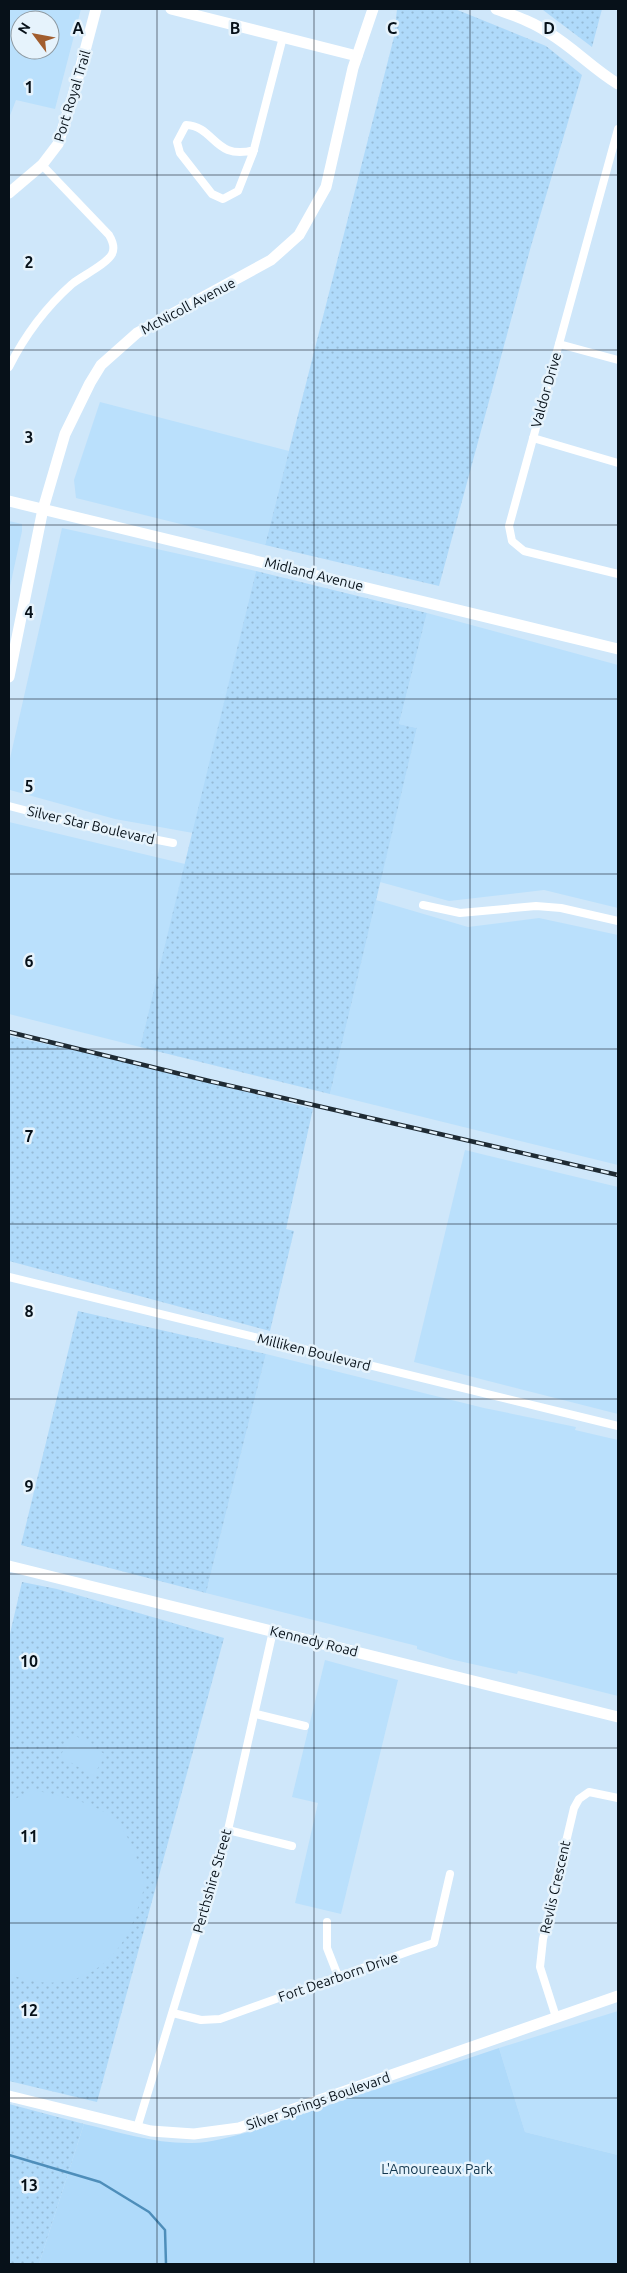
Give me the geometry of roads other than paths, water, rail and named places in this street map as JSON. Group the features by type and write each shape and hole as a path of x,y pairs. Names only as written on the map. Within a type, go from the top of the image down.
{"main road":[{"name":"Port Royal Trail","path":"9,193 42,165 54,152 61,137 96,9"},
{"path":"171,9 357,56"},
{"name":"McNicoll Avenue","path":"9,677 43,509 72,417 101,365 137,333 271,260 299,235 326,187 357,56 373,9"},
{"path":"496,9 544,30 597,71 618,84"},
{"name":"Midland Avenue","path":"9,501 618,649"},
{"name":"Kennedy Road","path":"9,1566 618,1717"},
{"name":"Silver Springs Boulevard","path":"9,2096 138,2128 194,2134 239,2128 618,1996"}],"street":[{"path":"254,150 240,154 223,149 194,125 186,125 177,142 180,153 212,194 223,199 238,190 254,150 283,37"},
{"name":"Valdor Drive","path":"618,129 508,526 512,541 529,553 618,574"},
{"path":"9,367 28,333 49,306 72,285 112,254 113,247 109,235 42,165"},
{"path":"559,344 618,360"},
{"path":"533,438 618,463"},
{"name":"Silver Star Boulevard","path":"9,806 81,825 173,843"},
{"path":"423,905 460,913 536,906 561,908 618,921"},
{"name":"Milliken Boulevard","path":"9,1278 618,1426"},
{"name":"Perthshire Street","path":"138,2128 228,1830 256,1714 273,1631"},
{"path":"256,1714 305,1726"},
{"name":"Revlis Crescent","path":"556,2017 540,1967 543,1939 574,1808 579,1799 589,1792 618,1798"},
{"path":"228,1830 292,1846"},
{"name":"Fort Dearborn Drive","path":"172,2012 201,2020 220,2019 434,1943 450,1874"},
{"path":"327,1922 326,1940 338,1976"}],"waterway":[{"path":"9,2155 100,2182 149,2212 165,2230 166,2264"}],"railway":[{"path":"9,1032 209,1081 618,1175"}],"park label":[{"name":"L'Amoureaux Park","path":"437,2169"}]}
